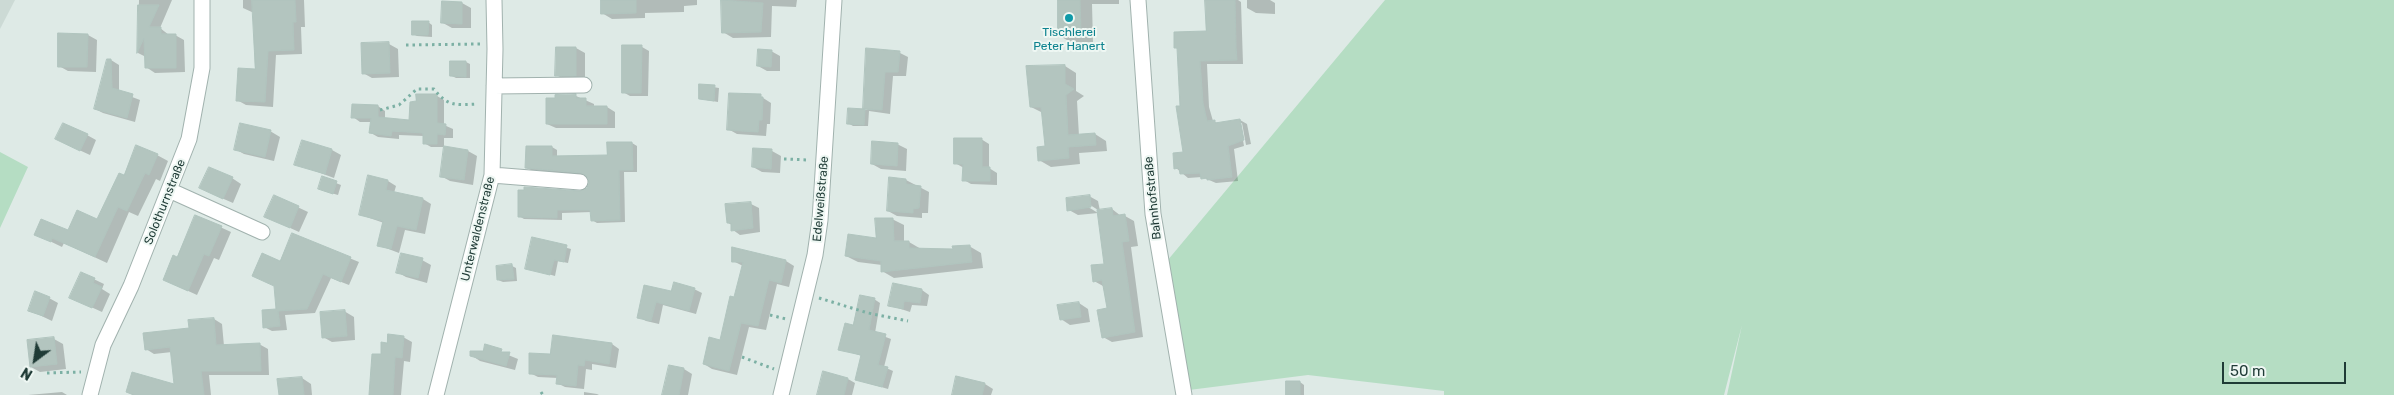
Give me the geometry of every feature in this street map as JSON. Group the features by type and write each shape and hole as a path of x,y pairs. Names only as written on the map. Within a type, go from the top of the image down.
{"street":[{"name":"Solothurnstraße","path":"90,395 102,345 131,286 190,139 202,68 202,0"},
{"name":"Unterwaldenstraße","path":"436,395 492,175 494,0"},
{"name":"Edelweißstraße","path":"781,395 806,294 820,220 834,0"},
{"name":"Bahnhofstraße","path":"1138,0 1153,214 1184,395"},
{"path":"494,86 584,85"},
{"path":"492,175 580,182"},
{"path":"169,190 262,232"}],"path":[{"path":"406,45 471,46 495,41"},
{"path":"380,110 399,105 418,89 434,89 444,102 456,105 494,104"},
{"path":"784,159 824,160"},
{"path":"806,294 868,313 908,321"},
{"path":"742,357 786,372"},
{"path":"47,374 96,371"}],"shaded area":[{"path":"0,0 15,0 0,29"}],"green space":[{"path":"1385,0 2394,0 2394,395 1727,395 1742,325 1724,395 1444,395 1444,391 1308,375 1189,390 1162,267"},
{"path":"0,152 28,167 0,228"}],"building":[{"path":"252,0 295,0 296,22 293,22 294,50 268,51 265,102 236,101 238,68 255,69"},
{"path":"601,0 636,0 636,13 601,14"},
{"path":"721,0 763,3 761,32 722,33"},
{"name":"Tischlerei Peter Hanert","path":"1058,0 1080,0 1081,36 1058,36"},
{"path":"1205,0 1235,0 1237,60 1200,61 1203,103 1207,121 1215,120 1215,123 1240,119 1244,140 1228,146 1232,177 1207,180 1207,178 1201,179 1200,173 1180,174 1179,168 1174,169 1173,153 1183,152 1176,106 1180,106 1177,48 1174,48 1174,32 1206,31"},
{"path":"442,1 462,2 462,24 441,23"},
{"path":"138,5 159,5 149,27 161,27 161,34 176,34 176,68 145,68 144,38 137,53"},
{"path":"412,21 429,21 428,35 412,35"},
{"path":"58,33 88,34 87,67 58,67"},
{"path":"389,42 390,73 362,74 361,43"},
{"path":"622,45 642,45 641,93 622,93"},
{"path":"556,47 576,47 576,76 555,76"},
{"path":"866,48 900,51 898,72 885,72 882,110 863,109"},
{"path":"758,49 772,50 771,67 757,66"},
{"path":"107,59 111,59 112,88 133,94 127,118 94,109"},
{"path":"450,61 466,61 466,77 450,76"},
{"path":"1065,65 1065,84 1074,89 1066,95 1068,135 1095,133 1096,145 1068,147 1069,158 1038,161 1037,147 1045,146 1041,107 1030,107 1026,66"},
{"path":"699,84 715,85 714,101 699,99"},
{"path":"729,93 761,94 761,97 763,97 762,120 759,120 758,132 727,130"},
{"path":"416,94 437,94 437,123 446,124 445,135 437,134 437,144 423,144 423,133 392,131 391,136 369,133 371,118 351,118 352,104 378,105 378,117 409,120 410,102 416,101"},
{"path":"576,94 576,98 586,98 586,106 607,106 607,124 546,124 546,98 555,98 555,95"},
{"path":"848,108 865,109 864,125 847,124"},
{"path":"63,123 88,134 80,151 55,139"},
{"path":"240,123 271,130 265,157 234,150"},
{"path":"954,138 982,138 982,167 990,167 990,181 962,181 963,164 954,164"},
{"path":"302,140 332,149 325,174 294,165"},
{"path":"872,141 898,143 897,166 871,164"},
{"path":"607,142 632,142 633,170 619,170 620,220 591,221 590,210 557,210 557,218 518,217 518,190 524,190 524,187 580,191 587,188 589,183 588,178 581,173 525,168 526,146 552,146 552,156 607,155"},
{"path":"136,145 158,154 149,175 145,173 127,211 118,207 95,257 52,238 51,242 34,235 41,219 68,230 77,210 97,219 119,173 124,175"},
{"path":"444,146 468,150 464,180 440,177"},
{"path":"753,148 772,149 771,169 752,167"},
{"path":"209,167 233,177 223,199 199,188"},
{"path":"368,175 388,180 386,190 423,198 416,230 397,226 391,249 377,246 383,221 359,215"},
{"path":"322,176 337,181 333,194 318,189"},
{"path":"889,177 906,179 906,184 921,186 919,208 913,209 913,213 887,211"},
{"path":"274,195 299,206 290,228 264,217"},
{"path":"1090,195 1091,207 1067,211 1066,198"},
{"path":"751,202 753,228 731,231 731,223 727,223 725,204"},
{"path":"1112,208 1113,216 1125,214 1129,241 1122,242 1135,332 1102,338 1097,310 1107,308 1102,280 1093,282 1091,265 1104,264 1097,210"},
{"path":"195,215 222,226 209,256 204,254 188,291 163,280 173,255 177,257"},
{"path":"875,218 893,218 894,241 909,241 909,248 953,249 952,246 970,245 972,262 881,272 881,261 845,256 848,234 876,238"},
{"path":"292,233 351,257 341,282 323,274 307,309 278,311 280,326 263,328 262,310 276,309 274,286 252,276 262,253 280,261"},
{"path":"532,237 567,245 564,262 554,260 550,275 525,269"},
{"path":"732,247 786,260 781,283 769,280 758,326 741,323 729,371 703,364 709,337 720,340 730,296 734,297 743,262 732,262"},
{"path":"401,253 423,258 418,278 396,273"},
{"path":"512,264 514,279 497,280 496,266"},
{"path":"81,272 95,278 93,283 102,287 92,308 69,298"},
{"path":"674,282 695,288 689,311 656,302 651,321 637,318 644,285 671,291"},
{"path":"893,283 922,289 920,303 904,301 903,309 888,306"},
{"path":"35,291 50,297 43,316 28,311"},
{"path":"860,295 875,298 869,330 886,334 878,365 888,367 882,387 855,380 861,355 838,350 845,323 853,325"},
{"path":"1079,302 1081,317 1060,320 1057,305"},
{"path":"345,310 347,336 322,338 320,312"},
{"path":"214,318 216,345 260,343 261,371 201,371 204,395 134,395 126,392 132,372 174,384 170,347 145,350 143,333 189,328 188,320"},
{"path":"388,334 404,336 402,358 395,357 393,395 369,395 372,354 381,354 381,342 387,343"},
{"path":"553,335 612,343 609,364 585,360 584,366 578,365 576,386 556,384 557,375 529,374 529,353 550,354"},
{"path":"54,337 57,364 30,367 27,340"},
{"path":"485,344 502,349 501,352 510,352 506,366 470,356 470,351 483,351"},
{"path":"669,365 684,368 679,395 662,395"},
{"path":"823,371 848,378 844,395 817,395"},
{"path":"956,376 985,383 982,395 952,395"},
{"path":"302,377 304,395 279,395 277,379"},
{"path":"1286,381 1300,381 1300,395 1286,395"}],"place":[{"name":"Tischlerei Peter Hanert","path":"1069,18"}]}
